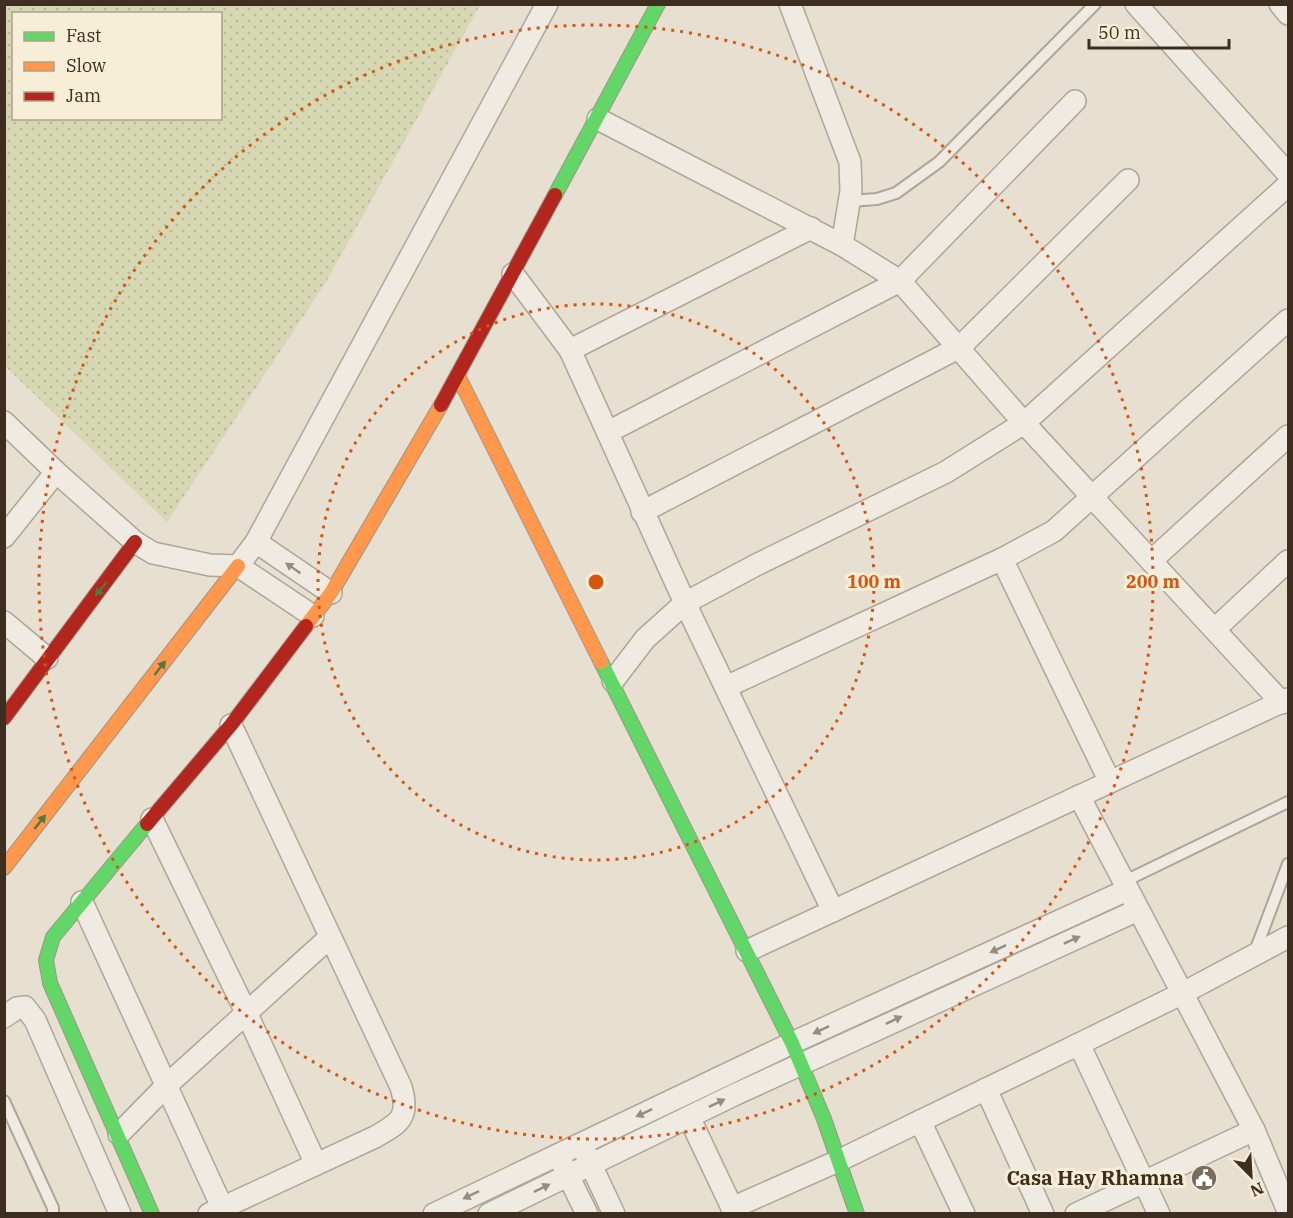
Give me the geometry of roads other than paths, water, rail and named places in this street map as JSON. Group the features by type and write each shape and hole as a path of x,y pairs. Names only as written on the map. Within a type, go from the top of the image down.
{"street":[{"path":"4,868 256,542 547,4"},
{"path":"152,1214 119,1134 50,983 44,966 45,950 82,902 231,725 331,593 458,376 658,4"},
{"path":"790,4 844,139 850,162 850,201 842,245"},
{"path":"1136,4 1288,174"},
{"path":"1280,4 1288,14"},
{"path":"608,432 900,281 1075,101"},
{"path":"598,119 811,228 900,281 1024,423 1286,707 1079,796 747,951"},
{"path":"642,512 960,347 1128,180"},
{"path":"613,681 645,639 685,603 756,565 946,472 1024,423 1288,185"},
{"path":"570,350 811,228"},
{"path":"513,274 570,350 642,512 833,911"},
{"path":"726,687 1002,559 1054,531 1094,498 1288,320"},
{"path":"458,376 613,681 792,1043 857,1214"},
{"path":"4,422 135,542 153,554 210,566 238,566 313,616"},
{"path":"1151,561 1288,436"},
{"path":"4,537 56,472"},
{"path":"4,718 47,658 122,563 135,542"},
{"path":"256,542 331,593"},
{"path":"1002,559 1110,782"},
{"path":"1215,629 1288,561"},
{"path":"4,622 47,658"},
{"path":"82,902 167,1084 216,1210 388,1130 402,1118 405,1109 401,1087 329,938 231,725"},
{"path":"1079,796 1254,1130 1288,1210"},
{"path":"152,819 246,1012 316,1164"},
{"path":"434,1214 1125,886"},
{"path":"489,1214 801,1063 1138,910"},
{"path":"689,1117 733,1211 1184,993 1288,937"},
{"path":"119,1134 167,1084 329,938"},
{"path":"4,1017 17,1008 25,1007 35,1020 120,1214"},
{"path":"1079,1044 1159,1214"},
{"path":"986,1089 1043,1214"},
{"path":"920,1121 964,1214"},
{"path":"1076,1214 1254,1130"},
{"path":"580,1143 614,1214"},
{"path":"557,1154 587,1214"}],"lane":[{"path":"850,201 877,199 896,193 939,162 1095,4"},
{"path":"1125,886 1288,802"},
{"path":"1254,954 1288,864"},
{"path":"4,1101 53,1208 53,1214"}],"place":[{"name":"Casa Hay Rhamna","path":"1204,1178"}]}
